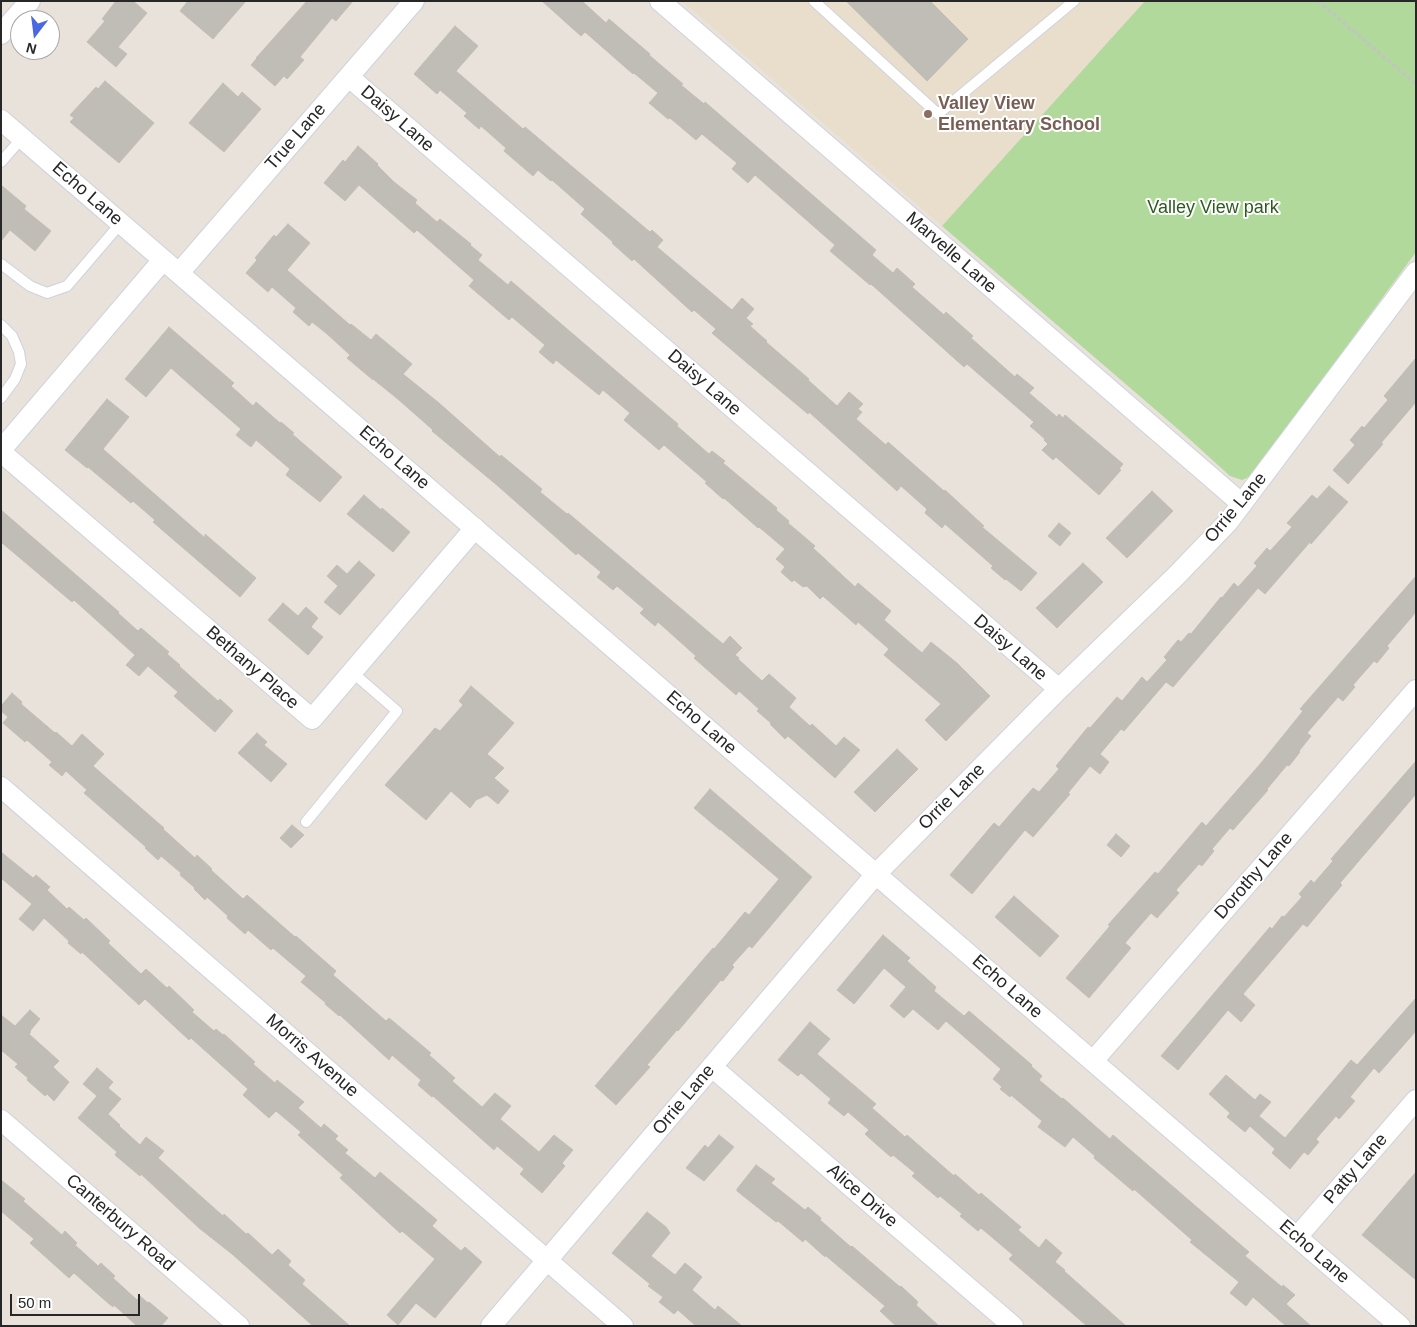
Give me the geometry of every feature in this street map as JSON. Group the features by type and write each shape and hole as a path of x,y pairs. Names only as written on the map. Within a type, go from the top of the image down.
{"street":[{"path":"1,34 30,1"},
{"name":"True Lane","path":"179,274 414,1"},
{"name":"Marvelle Lane","path":"660,1 1242,504"},
{"name":"Daisy Lane","path":"349,77 1059,690"},
{"name":"Echo Lane","path":"1,120 1400,1326"},
{"path":"1,451 163,260"},
{"name":"Orrie Lane","path":"491,1326 876,874 1228,522 1416,272"},
{"name":"Bethany Place","path":"1,451 312,719 475,528"},
{"name":"Dorothy Lane","path":"1093,1061 1416,690"},
{"name":"Morris Avenue","path":"1,786 623,1326"},
{"name":"Alice Drive","path":"712,1067 1012,1326"},
{"name":"Patty Lane","path":"1297,1237 1416,1100"},
{"name":"Canterbury Road","path":"1,1120 239,1326"}],"lane":[{"path":"814,1 938,114 1074,1"},
{"path":"1,162 22,138"},
{"path":"1,264 30,286 47,293 66,286 121,223"},
{"path":"1,325 12,336 19,352 21,364 15,379 1,398"},
{"path":"306,822 397,711 352,672"}],"path":[{"path":"1318,1 1416,84"}],"shaded area":[{"name":"Valley View Elementary School","path":"682,1 1145,1 942,226"}],"green space":[{"name":"Valley View park","path":"1145,1 1416,1 1416,252 1251,476 1242,480 1230,476 942,226"}],"building":[{"path":"116,1 133,1 147,13 118,47 127,54 116,67 87,42 105,21 102,19"},
{"path":"188,1 246,1 213,39 180,11"},
{"path":"307,1 353,1 336,21 332,18 300,57 304,60 287,79 284,76 275,86 251,65"},
{"path":"542,1 582,1 606,23 609,19 683,84 681,85 704,104 705,102 876,250 872,255 893,273 897,268 915,284 912,287 944,315 946,312 973,336 971,338 1015,377 1017,374 1034,388 1029,393 1057,417 1059,414 1063,418 1065,415 1123,464 1119,469 1121,470 1099,495 1056,457 1053,460 1042,450 1048,444 1045,439 1030,426 1034,422 967,364 964,367 871,284 830,251 835,245 755,175 748,183 732,169 737,163 702,134 696,140 649,103 658,93 585,32 581,36"},
{"path":"846,1 930,1 968,39 927,81"},
{"path":"455,26 478,46 456,71 523,129 525,127 650,232 652,230 663,240 657,247 732,310 742,298 754,309 746,318 753,324 750,326 837,406 849,392 863,404 858,409 862,412 856,419 886,445 888,442 945,490 984,526 982,527 1037,573 1021,591 991,568 993,566 945,524 942,528 925,513 927,509 901,486 897,491 809,412 808,414 712,333 716,329 694,310 692,312 634,259 632,261 612,243 581,214 585,209 552,180 538,170 533,176 504,151 506,148 481,126 479,129 464,116 467,113 440,90 437,94 414,74"},
{"path":"105,81 154,123 119,163 70,122 74,118 70,115 96,87 98,89"},
{"path":"223,83 238,97 242,92 261,109 224,152 189,123"},
{"path":"358,146 394,182 417,200 415,203 437,222 440,219 471,244 482,255 478,260 508,285 511,281 678,424 677,426 709,454 712,451 725,461 723,463 777,508 776,510 789,521 788,523 815,546 813,548 855,587 858,583 891,611 884,620 922,653 931,642 957,663 990,696 946,741 925,720 941,704 884,655 889,649 858,622 856,625 823,596 820,599 807,586 803,587 794,580 792,582 781,572 785,567 776,559 785,549 723,499 705,483 707,482 664,445 659,450 624,420 630,413 603,390 599,395 556,360 553,364 539,352 545,345 512,317 509,320 469,286 474,280 417,230 414,233 359,185 345,201 324,183 343,160 345,162"},
{"path":"1,185 26,206 24,209 51,231 35,251 10,230 1,241"},
{"path":"288,224 310,243 287,270 350,325 371,340 376,334 412,364 403,374 500,457 501,455 542,489 540,492 568,513 723,644 730,636 742,648 735,655 738,659 762,681 769,674 796,698 789,707 810,726 812,724 836,746 844,737 860,750 835,778 788,736 785,739 757,711 759,709 739,691 736,695 694,658 696,656 658,622 655,626 640,613 644,609 617,586 613,590 597,577 601,572 578,553 576,555 432,431 399,400 347,358 350,355 326,333 312,322 309,326 293,312 296,308 272,287 268,292 246,273 257,260 255,258 274,235 276,237"},
{"path":"169,327 234,383 231,386 253,406 256,402 294,433 292,434 342,477 320,502 286,475 290,469 256,440 251,447 236,435 241,429 171,368 146,397 125,379"},
{"path":"1416,358 1416,402 1348,484 1333,470 1355,445 1350,440 1362,426 1364,428 1388,400 1384,396"},
{"path":"107,399 129,417 103,449 205,538 205,534 256,578 240,597 153,522 155,520 133,501 131,503 65,450"},
{"path":"1329,486 1348,502 1265,594 1258,588 1173,687 1166,682 1124,731 1121,729 1100,754 1109,762 1100,774 1090,766 1068,793 1070,794 1033,837 1025,830 972,894 950,875 994,823 999,827 1033,788 1039,792 1059,769 1056,766 1088,727 1090,728 1117,697 1122,701 1142,677 1147,682 1167,660 1164,657 1178,640 1181,642 1189,633 1191,634 1234,583 1238,587 1257,566 1254,563 1267,548 1270,551 1292,527 1287,523 1312,495 1317,499"},
{"path":"1152,491 1173,511 1127,558 1106,538"},
{"path":"364,495 410,532 393,552 347,514"},
{"path":"1,510 119,612 138,631 141,628 169,652 167,654 179,666 218,701 220,699 233,711 215,732 174,696 178,692 148,666 139,676 126,665 135,655 74,600 72,602 1,542"},
{"path":"1059,523 1071,533 1060,546 1048,536"},
{"path":"359,561 375,575 340,615 324,602 338,586 327,576 337,565 347,574"},
{"path":"1083,563 1103,582 1057,628 1036,608"},
{"path":"1416,576 1416,612 1387,646 1389,648 1377,663 1374,661 1353,685 1355,687 1343,701 1338,697 1307,733 1311,736 1289,766 1287,765 1233,830 1230,828 1212,849 1214,851 1202,866 1199,864 1176,890 1179,893 1157,918 1151,913 1125,943 1131,948 1089,998 1066,978 1110,926 1108,925 1155,872 1158,874 1202,822 1206,826 1261,763 1303,711 1300,709"},
{"path":"283,603 298,616 306,607 318,618 311,627 323,637 308,655 268,620"},
{"path":"471,686 514,723 487,754 504,768 494,778 509,791 498,804 487,795 476,800 470,808 451,791 426,820 385,785 435,728 440,731 463,705 459,701"},
{"path":"12,693 22,702 21,704 72,746 82,734 104,754 93,766 164,828 195,858 197,855 243,899 247,895 296,936 336,971 333,975 386,1021 389,1018 431,1053 429,1055 455,1078 452,1081 482,1107 495,1093 511,1106 500,1119 539,1152 554,1135 573,1150 562,1163 565,1166 542,1193 520,1174 524,1169 497,1146 494,1150 418,1085 421,1080 392,1055 389,1060 301,982 306,976 248,930 245,934 207,897 205,900 180,875 181,873 161,856 158,860 146,847 84,793 87,790 66,771 62,776 49,765 52,762 27,740 25,742 3,723 8,717 1,711 1,706"},
{"path":"257,733 267,742 264,745 287,764 271,782 238,753"},
{"path":"897,749 918,769 875,812 854,792"},
{"path":"1416,761 1416,794 1340,883 1342,885 1307,927 1303,924 1243,994 1255,1005 1241,1022 1228,1010 1178,1070 1161,1056 1270,927 1272,929 1282,916 1284,917 1302,897 1299,894 1311,880 1314,883 1333,861 1331,859"},
{"path":"710,789 812,877 752,948 749,946 732,965 734,967 723,981 721,980 677,1030 647,1065 650,1067 616,1105 595,1086 745,912 749,915 779,879 694,808"},
{"path":"292,825 304,835 291,848 280,838"},
{"path":"1116,834 1130,846 1121,857 1107,845"},
{"path":"1,852 33,878 36,875 50,887 47,890 67,909 69,907 84,920 86,918 110,941 108,943 141,974 146,969 167,988 169,986 194,1010 192,1012 214,1031 216,1029 224,1034 255,1062 253,1064 275,1083 277,1080 304,1102 298,1108 321,1128 324,1124 338,1136 335,1139 348,1150 345,1153 375,1178 380,1172 437,1220 432,1226 461,1251 465,1247 482,1262 435,1318 416,1303 398,1325 387,1315 435,1259 402,1231 400,1233 340,1178 343,1175 298,1135 301,1132 276,1111 269,1118 243,1095 248,1089 191,1038 189,1040 145,999 139,1005 82,952 81,954 68,943 69,941 44,918 33,931 19,919 32,904 1,878"},
{"path":"1014,896 1059,936 1040,957 995,917"},
{"path":"883,935 910,958 907,961 936,987 934,991 964,1016 969,1011 1032,1065 1042,1076 1039,1080 1110,1139 1113,1135 1249,1252 1245,1256 1282,1287 1283,1285 1295,1295 1286,1304 1311,1326 1286,1326 1253,1297 1246,1306 1230,1293 1239,1282 1190,1242 1192,1240 1134,1189 1133,1191 1094,1158 1095,1156 1073,1137 1065,1147 1038,1127 1042,1121 1011,1095 1010,1097 1000,1089 1002,1087 993,1079 1001,1069 946,1021 938,1030 913,1009 904,1018 890,1006 906,987 884,968 854,1004 837,990"},
{"path":"1416,998 1416,1031 1379,1073 1374,1068 1350,1097 1355,1101 1339,1119 1336,1116 1316,1139 1319,1142 1308,1155 1304,1152 1290,1169 1272,1153 1275,1149 1250,1126 1245,1132 1227,1117 1230,1113 1209,1094 1226,1075 1255,1100 1260,1094 1271,1102 1259,1116 1285,1138 1351,1060 1357,1065"},
{"path":"30,1010 40,1019 29,1034 59,1061 53,1067 69,1082 54,1101 47,1094 45,1096 27,1080 28,1078 15,1067 18,1064 1,1050 1,1015 15,1026"},
{"path":"810,1022 830,1039 817,1054 876,1104 872,1108 905,1137 907,1135 954,1176 955,1174 979,1195 981,1193 1021,1227 1018,1230 1039,1248 1046,1239 1062,1253 1055,1262 1126,1326 1087,1326 1009,1259 1013,1255 981,1228 978,1231 960,1216 962,1214 940,1196 938,1198 912,1176 915,1173 876,1144 865,1134 869,1130 848,1112 844,1116 828,1103 831,1099 801,1073 798,1076 778,1060"},
{"path":"97,1068 113,1082 108,1088 121,1099 108,1114 119,1126 140,1145 146,1137 164,1151 158,1158 223,1216 224,1214 246,1234 248,1233 272,1255 278,1249 291,1261 288,1265 305,1280 302,1284 350,1326 313,1326 232,1254 199,1228 141,1174 140,1176 115,1155 117,1152 78,1118 97,1096 83,1084"},
{"path":"719,1135 734,1147 704,1181 686,1168 705,1145 708,1148"},
{"path":"756,1165 775,1179 771,1183 805,1210 808,1207 851,1247 901,1286 918,1302 916,1305 939,1326 896,1326 880,1311 885,1306 825,1255 825,1257 805,1239 803,1242 737,1191"},
{"path":"1416,1172 1416,1280 1362,1235"},
{"path":"1,1180 25,1199 23,1201 62,1235 65,1231 77,1243 75,1245 98,1266 101,1263 115,1276 113,1278 137,1300 140,1296 168,1318 161,1326 137,1326 74,1273 69,1278 30,1243 34,1239 1,1211"},
{"path":"647,1212 666,1227 670,1233 651,1256 675,1275 685,1263 702,1277 692,1290 715,1310 718,1306 742,1326 696,1326 678,1310 674,1314 659,1302 663,1297 648,1286 650,1284 612,1253"}],"place":[{"name":"Valley View Elementary School","path":"928,114"}]}
